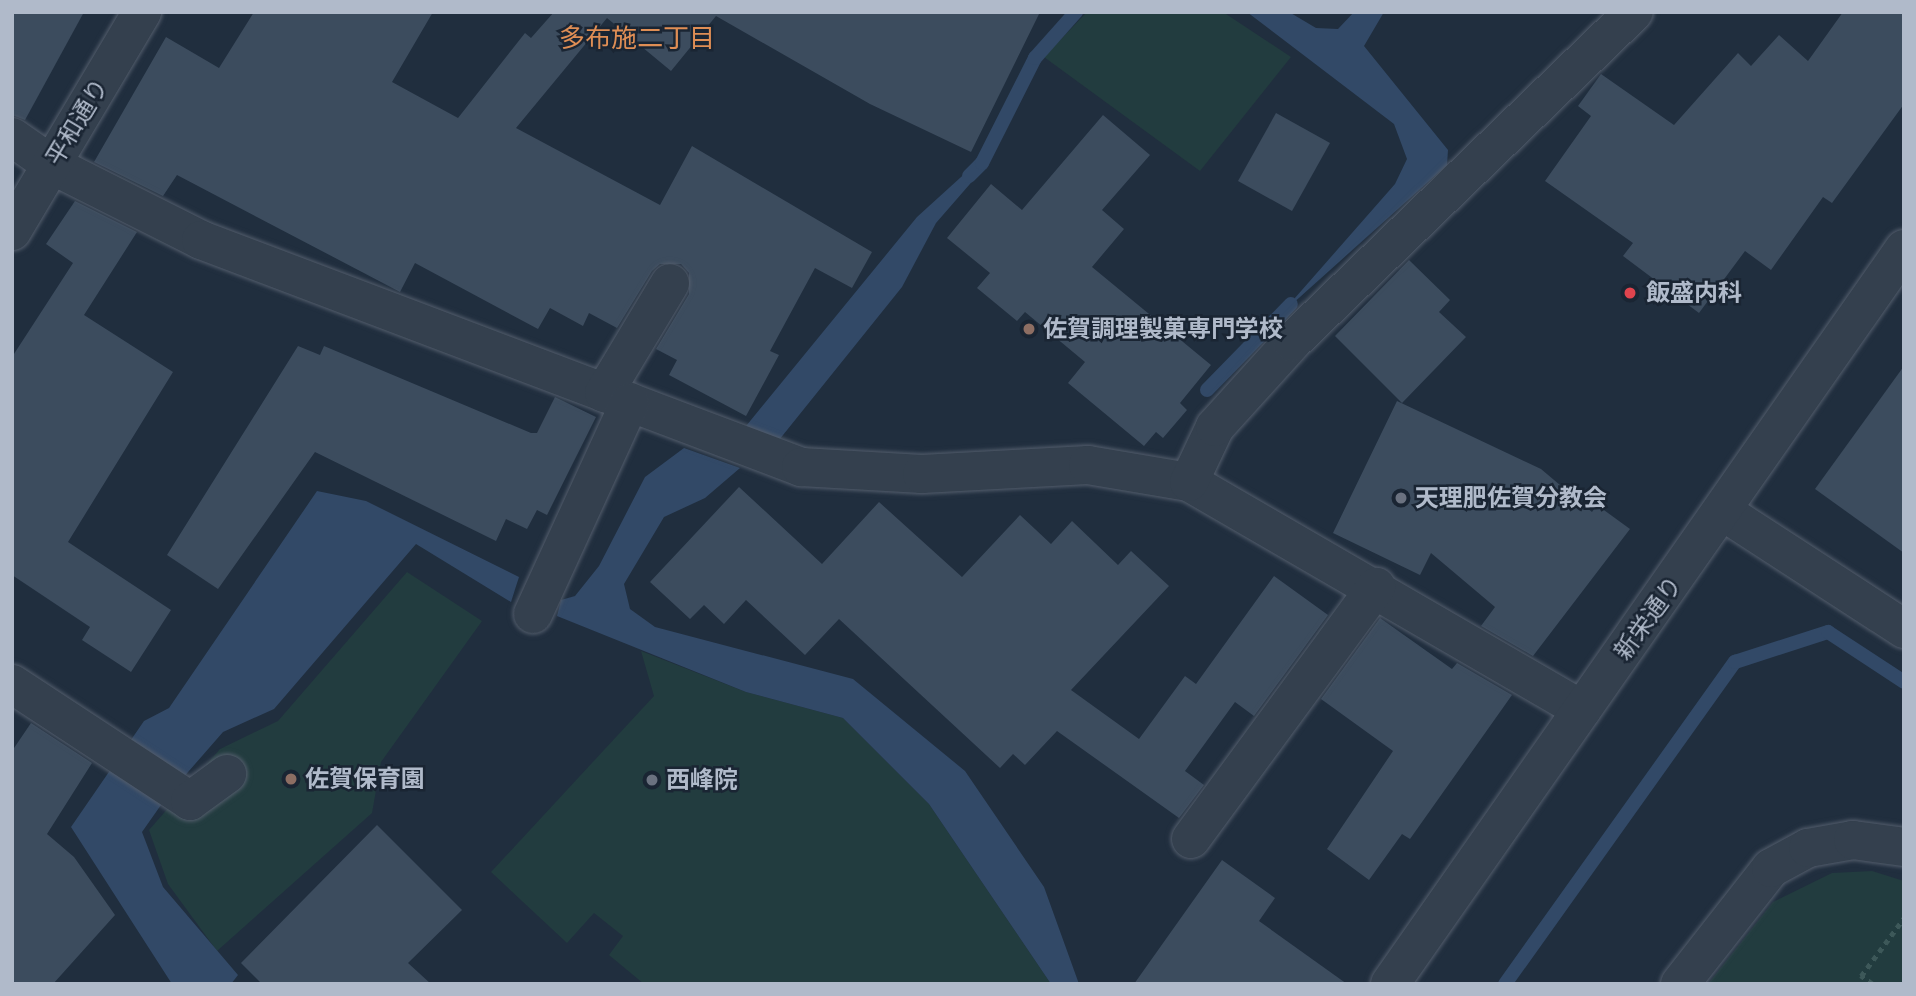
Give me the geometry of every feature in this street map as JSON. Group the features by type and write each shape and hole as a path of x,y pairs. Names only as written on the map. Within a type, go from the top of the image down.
{"street":[{"name":"平和通り","path":"12,231 142,12"},
{"path":"1189,482 1215,427 1292,342 1619,16"},
{"path":"12,136 52,165 284,275 801,467 876,473 1088,465 1189,482 1376,587 1582,710"},
{"name":"新栄通り","path":"1390,984 1724,512 1770,433 1904,249"},
{"path":"539,598 617,398 670,283"},
{"path":"1724,512 1904,629"},
{"path":"1191,839 1376,587"},
{"path":"12,684 190,801 227,774"},
{"path":"1680,984 1772,868 1808,848 1853,839 1904,847"}],"path":[{"path":"1872,984 1861,976 1904,918"}],"green space":[{"path":"1087,12 1223,12 1291,57 1200,171 1044,57"},
{"path":"407,572 482,621 381,762 372,813 217,951 168,884 149,830 220,749 278,721"},
{"name":"西峰院","path":"641,651 746,692 843,718 929,804 1051,984 644,984 609,955 623,936 594,913 567,943 491,872 654,696"},
{"path":"1872,871 1904,881 1904,984 1708,984 1773,902 1832,873"}],"water":[{"path":"1247,12 1289,12 1316,28 1338,29 1354,12 1384,12 1364,46 1448,150 1447,165 1280,315 1395,184 1407,159 1394,124"},
{"path":"982,158 983,169 936,223 902,287 775,445 742,431 917,217"},
{"path":"684,448 740,468 705,498 664,517 624,584 630,609 655,627 853,679 965,771 1044,887 1079,984 1051,984 929,804 843,718 746,692 557,616 561,600 575,596 599,566 645,477"},
{"path":"317,491 366,501 519,577 511,602 416,544 274,709 223,732 168,795 142,832 163,887 238,975 231,984 172,984 71,827 144,721 169,708"}],"building":[{"path":"12,12 84,12 25,120 12,115"},
{"path":"254,12 433,12 392,82 458,118 525,33 531,38 554,12 1040,12 971,152 870,104 716,16 671,71 607,18 516,128 660,205 692,146 872,252 852,288 815,268 770,351 779,355 746,416 669,375 677,360 656,349 689,294 689,273 681,264 660,264 652,271 617,328 589,313 583,326 550,308 538,329 415,263 400,292 177,175 163,196 94,162 166,37 219,68"},
{"path":"1843,12 1904,12 1904,104 1832,203 1823,197 1771,270 1745,251 1699,313 1623,256 1633,243 1545,181 1591,116 1578,106 1601,74 1674,125 1738,53 1751,66 1779,35 1808,61"},
{"path":"1276,113 1330,143 1292,211 1238,181"},
{"path":"1103,115 1150,155 1102,210 1124,229 1092,267 1211,365 1180,403 1187,410 1163,438 1156,432 1144,446 1068,383 1085,362 1025,312 1017,321 977,288 990,273 947,238 991,184 1022,210"},
{"path":"75,201 137,232 84,315 173,372 68,542 171,610 131,672 82,640 90,627 12,575 12,357 73,263 46,244"},
{"path":"1409,260 1450,300 1439,312 1466,337 1402,403 1335,336"},
{"path":"298,346 320,355 324,346 531,433 537,433 555,397 596,417 547,515 537,510 527,529 506,519 496,541 315,452 218,589 167,555"},
{"path":"1904,366 1904,553 1815,489"},
{"path":"1397,401 1541,469 1592,512 1597,505 1630,529 1533,656 1481,626 1495,607 1431,553 1420,575 1333,533"},
{"path":"739,487 822,564 879,502 962,577 1020,515 1051,544 1072,521 1118,565 1131,551 1169,586 1071,690 1139,739 1185,676 1196,684 1274,576 1328,615 1254,716 1235,702 1185,771 1204,785 1179,818 1057,731 1025,765 1013,754 1000,768 839,619 805,655 746,600 724,624 704,605 690,619 650,582"},
{"path":"1380,618 1452,669 1457,663 1512,695 1410,839 1402,834 1369,880 1327,849 1393,751 1321,699"},
{"path":"31,723 92,763 47,834 74,857 115,915 53,984 12,984 12,751"},
{"path":"377,825 462,910 408,963 431,984 262,984 241,963"},
{"path":"1222,860 1275,898 1259,921 1347,984 1134,984"}],"waterway":[{"path":"969,176 982,163 1035,58 1076,12"},
{"path":"1207,390 1291,304"},
{"path":"1505,984 1735,662 1828,632 1904,682"}],"place":[{"name":"飯盛内科","path":"1630,293"},
{"name":"佐賀調理製菓専門学校","path":"1029,329"},
{"name":"天理肥佐賀分教会","path":"1401,498"},
{"name":"佐賀保育園","path":"291,779"},
{"name":"西峰院","path":"652,780"}],"district":[{"name":"多布施二丁目","path":"637,39"}]}
